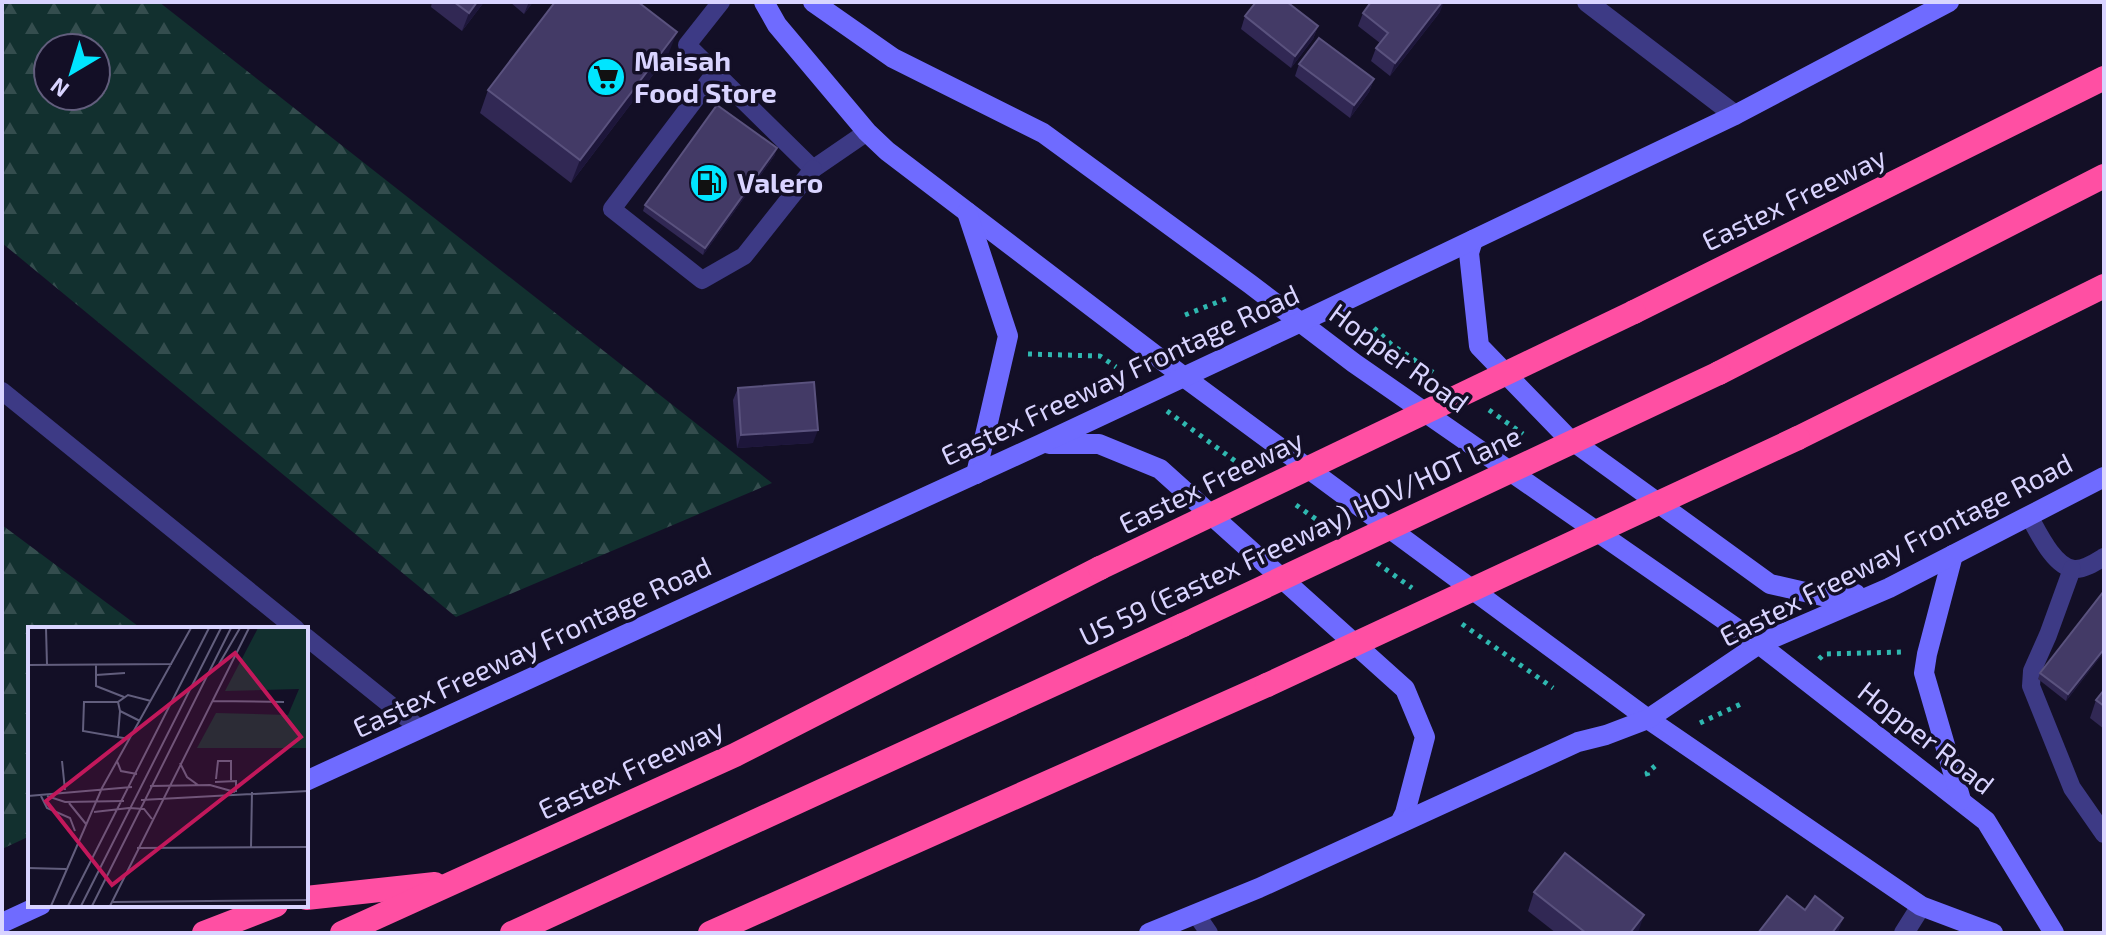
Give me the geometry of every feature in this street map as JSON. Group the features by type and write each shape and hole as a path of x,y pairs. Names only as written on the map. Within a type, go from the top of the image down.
{"highway":[{"name":"Eastex Freeway","path":"342,933 735,755 1100,568 1634,312 2104,78"},
{"name":"US 59 (Eastex Freeway) HOV/HOT lane","path":"512,933 1183,625 1719,373 2104,176"},
{"path":"710,933 1267,685 1798,438 2104,286"},
{"path":"308,898 457,882"},
{"path":"204,933 271,907"},
{"path":"717,933 759,910"}],"main road":[{"path":"764,2 777,25 867,132 887,151 1184,377 1648,719 1921,906 1993,933"},
{"name":"Hopper Road","path":"813,2 893,58 1043,133 1354,363 1759,644 1986,821 2054,933"},
{"name":"Eastex Freeway Frontage Road","path":"308,780 1301,322 1735,115 1949,2"},
{"path":"967,212 1008,336 976,474"},
{"path":"1473,240 1469,253 1479,346 1567,437 1770,584 1831,598 1889,588"},
{"path":"1041,444 1099,444 1160,469 1405,689 1425,737 1400,823"},
{"name":"Eastex Freeway Frontage Road","path":"1149,933 1259,888 1578,742 1648,719 1759,644 1889,588 2104,477"},
{"path":"1953,555 1924,673 1961,800"},
{"path":"2,923 37,907"}],"street":[{"path":"1587,2 1735,115"},
{"path":"1904,933 1921,906"}],"lane":[{"path":"721,2 681,41 813,169"},
{"path":"715,73 612,209 702,280 744,256 813,169 867,132"},
{"path":"2,391 294,627"},
{"path":"2029,516 2049,551 2064,565 2072,569 2083,568 2104,557"},
{"path":"2072,569 2032,671 2031,686 2072,788 2104,834"},
{"path":"308,639 419,728"},
{"path":"1196,914 1209,933"}],"path":[{"path":"1185,315 1239,294"},
{"path":"1024,354 1100,356 1116,367"},
{"path":"1819,647 1824,654"},
{"path":"1818,661 1824,654 1908,651"},
{"path":"1696,724 1743,703"},
{"path":"1647,773 1655,766"}],"green space":[{"path":"2,2 159,2 772,483 456,617 2,243"},
{"path":"2,525 139,627 28,627 28,837 2,849"}],"building":[{"path":"454,2 477,2 469,13"},
{"path":"555,2 638,2 677,32 580,160 488,90"},
{"path":"1256,2 1287,2 1318,26 1295,56 1245,16"},
{"path":"1371,2 1442,2 1395,63 1376,48 1388,33 1363,13"},
{"path":"1319,38 1374,79 1354,105 1299,64"},
{"name":"Valero","path":"717,105 777,148 705,248 645,205"},
{"path":"814,382 818,430 741,435 738,388"},
{"path":"2104,591 2104,649 2068,694 2040,673"},
{"path":"2104,690 2104,706 2096,700"},
{"path":"1565,853 1644,915 1630,933 1586,933 1534,892"},
{"path":"1787,896 1805,910 1815,896 1843,918 1832,933 1758,933"}],"place":[{"name":"Maisah Food Store","path":"606,77"},
{"name":"Valero","path":"709,183"}]}
